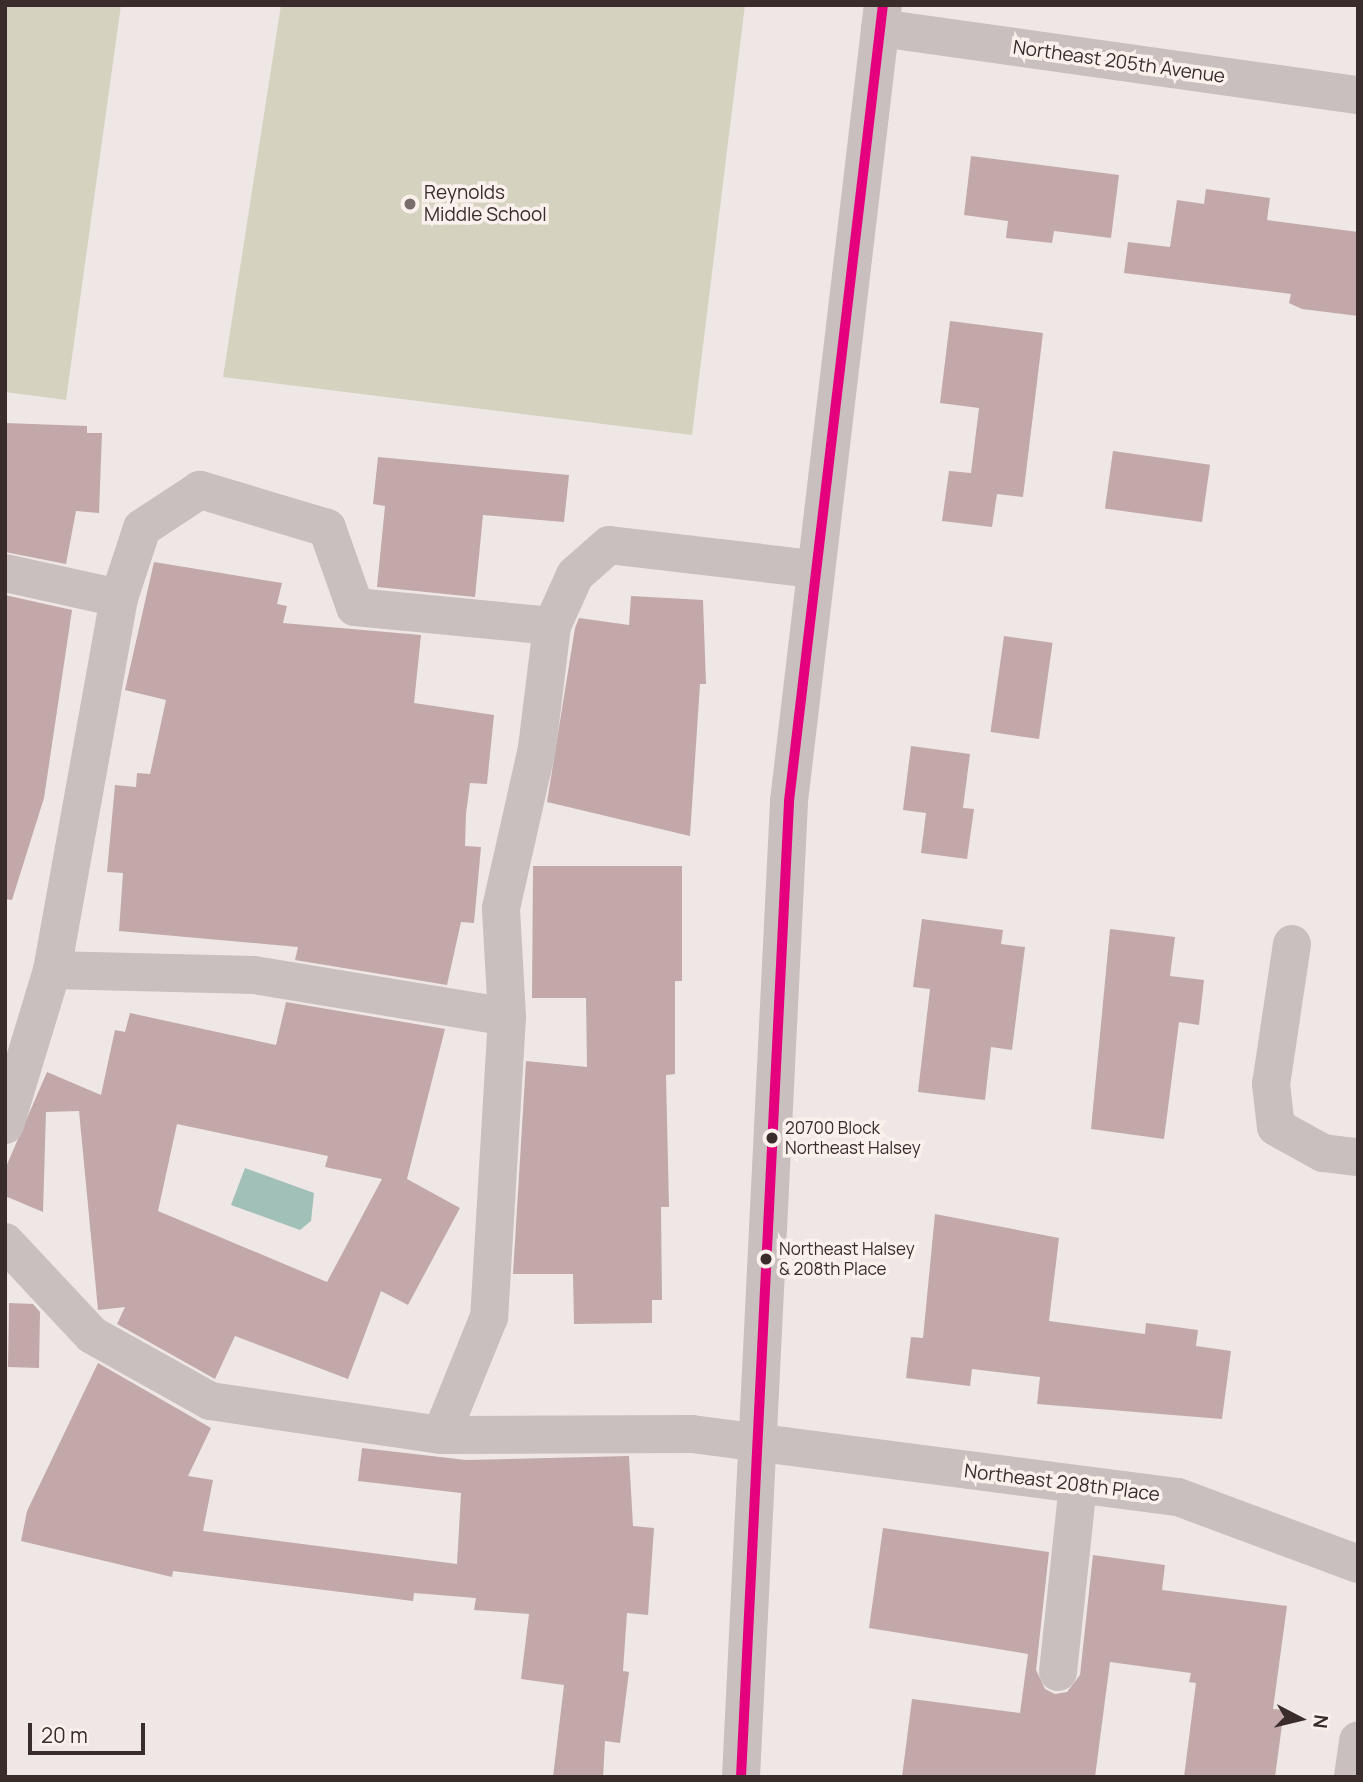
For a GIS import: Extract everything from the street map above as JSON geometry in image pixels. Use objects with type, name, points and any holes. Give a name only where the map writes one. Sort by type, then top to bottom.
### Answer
[{"type":"street","name":"Northeast 205th Avenue","points":[[882,17],[1358,95]]},
{"type":"street","points":[[741,1777],[789,801],[813,569],[882,17]]},
{"type":"street","points":[[5,1125],[52,970],[119,598],[142,528],[200,490],[327,527],[355,607],[552,626]]},
{"type":"street","points":[[441,1435],[489,1317],[507,1017],[501,908],[537,748],[552,626],[575,575],[609,545],[813,569]]},
{"type":"street","points":[[5,573],[119,598]]},
{"type":"street","points":[[1292,944],[1271,1084],[1276,1127],[1323,1153],[1358,1157]]},
{"type":"street","points":[[52,970],[254,975],[507,1017]]},
{"type":"street","name":"Northeast 208th Place","points":[[5,1242],[92,1335],[210,1401],[441,1435],[692,1434],[756,1446],[1178,1497],[1358,1564]]},
{"type":"street","points":[[1058,1672],[1078,1485]]},
{"type":"street","points":[[1353,1777],[1358,1740]]},
{"type":"shaded area","points":[[5,5],[121,5],[66,400],[5,392]]},
{"type":"shaded area","points":[[281,5],[745,5],[692,435],[223,377]]},
{"type":"water","points":[[245,1168],[314,1193],[311,1221],[300,1230],[231,1205]]},
{"type":"building","points":[[971,156],[1119,175],[1111,238],[1054,231],[1052,243],[1006,238],[1008,221],[964,215]]},
{"type":"building","points":[[1206,189],[1270,198],[1267,220],[1358,232],[1358,316],[1302,309],[1289,303],[1291,294],[1124,273],[1128,242],[1170,247],[1177,200],[1204,204]]},
{"type":"building","points":[[950,321],[1043,333],[1023,497],[997,494],[992,527],[942,521],[949,471],[971,473],[979,408],[940,403]]},
{"type":"building","points":[[5,423],[87,426],[87,433],[102,433],[99,513],[76,511],[66,564],[5,552]]},
{"type":"building","points":[[1113,451],[1210,465],[1202,522],[1105,508]]},
{"type":"building","points":[[378,457],[569,475],[564,522],[483,515],[475,597],[377,587],[385,506],[373,504]]},
{"type":"building","points":[[154,562],[282,583],[277,604],[287,606],[283,623],[421,635],[414,703],[494,715],[487,784],[470,783],[466,814],[465,846],[481,847],[474,923],[461,922],[447,985],[295,960],[298,947],[119,931],[123,873],[107,872],[115,785],[136,787],[137,773],[150,774],[166,700],[125,690]]},
{"type":"building","points":[[5,595],[72,610],[44,798],[12,900],[5,899]]},
{"type":"building","points":[[631,596],[703,600],[706,684],[700,684],[690,836],[547,802],[575,628],[579,618],[629,625]]},
{"type":"building","points":[[1004,636],[1053,643],[1039,739],[991,732]]},
{"type":"building","points":[[911,746],[970,754],[963,808],[974,809],[967,859],[921,853],[926,813],[903,810]]},
{"type":"building","points":[[533,866],[682,866],[682,981],[675,981],[675,1074],[666,1075],[669,1207],[661,1207],[662,1300],[652,1300],[652,1323],[574,1324],[573,1274],[513,1274],[526,1061],[587,1067],[586,998],[532,998]]},
{"type":"building","points":[[922,919],[1003,930],[1001,944],[1025,947],[1012,1050],[991,1047],[985,1100],[918,1092],[930,989],[913,987]]},
{"type":"building","points":[[1110,929],[1175,937],[1170,976],[1204,980],[1199,1025],[1179,1022],[1164,1139],[1091,1129]]},
{"type":"building","points":[[286,1002],[445,1029],[407,1179],[460,1208],[408,1305],[381,1291],[348,1379],[235,1336],[215,1379],[117,1324],[125,1307],[98,1310],[79,1111],[46,1112],[43,1212],[5,1196],[5,1169],[47,1072],[101,1095],[115,1030],[125,1032],[130,1013],[276,1045]],"holes":[[[177,1124],[328,1156],[325,1167],[382,1179],[327,1282],[158,1211]]]},
{"type":"building","points":[[935,1214],[1059,1238],[1049,1321],[1145,1334],[1146,1323],[1198,1330],[1196,1346],[1231,1351],[1222,1419],[1037,1404],[1040,1377],[972,1369],[970,1386],[906,1378],[911,1337],[923,1338]]},
{"type":"building","points":[[9,1303],[33,1304],[40,1312],[39,1368],[8,1367]]},
{"type":"building","points":[[98,1363],[211,1428],[188,1476],[213,1480],[203,1531],[457,1564],[461,1493],[358,1481],[362,1448],[466,1460],[629,1456],[633,1526],[654,1528],[648,1615],[627,1613],[623,1671],[629,1672],[620,1743],[605,1741],[603,1777],[553,1777],[564,1685],[521,1679],[529,1614],[474,1610],[476,1598],[414,1593],[413,1601],[173,1571],[172,1577],[21,1541],[27,1511]]},
{"type":"building","points":[[883,1528],[1049,1552],[1036,1670],[1045,1689],[1055,1694],[1067,1692],[1080,1675],[1093,1555],[1165,1565],[1162,1590],[1287,1606],[1273,1709],[1284,1710],[1275,1777],[1184,1777],[1196,1683],[1189,1682],[1191,1673],[1110,1662],[1095,1777],[902,1777],[912,1699],[1020,1713],[1028,1654],[869,1628]]},
{"type":"transit line","points":[[741,1777],[789,801],[883,5]]},
{"type":"place","name":"Reynolds Middle School","points":[[410,204]]},
{"type":"place","name":"20700 Block Northeast Halsey","points":[[772,1138]]},
{"type":"place","name":"Northeast Halsey & 208th Place","points":[[766,1259]]}]
